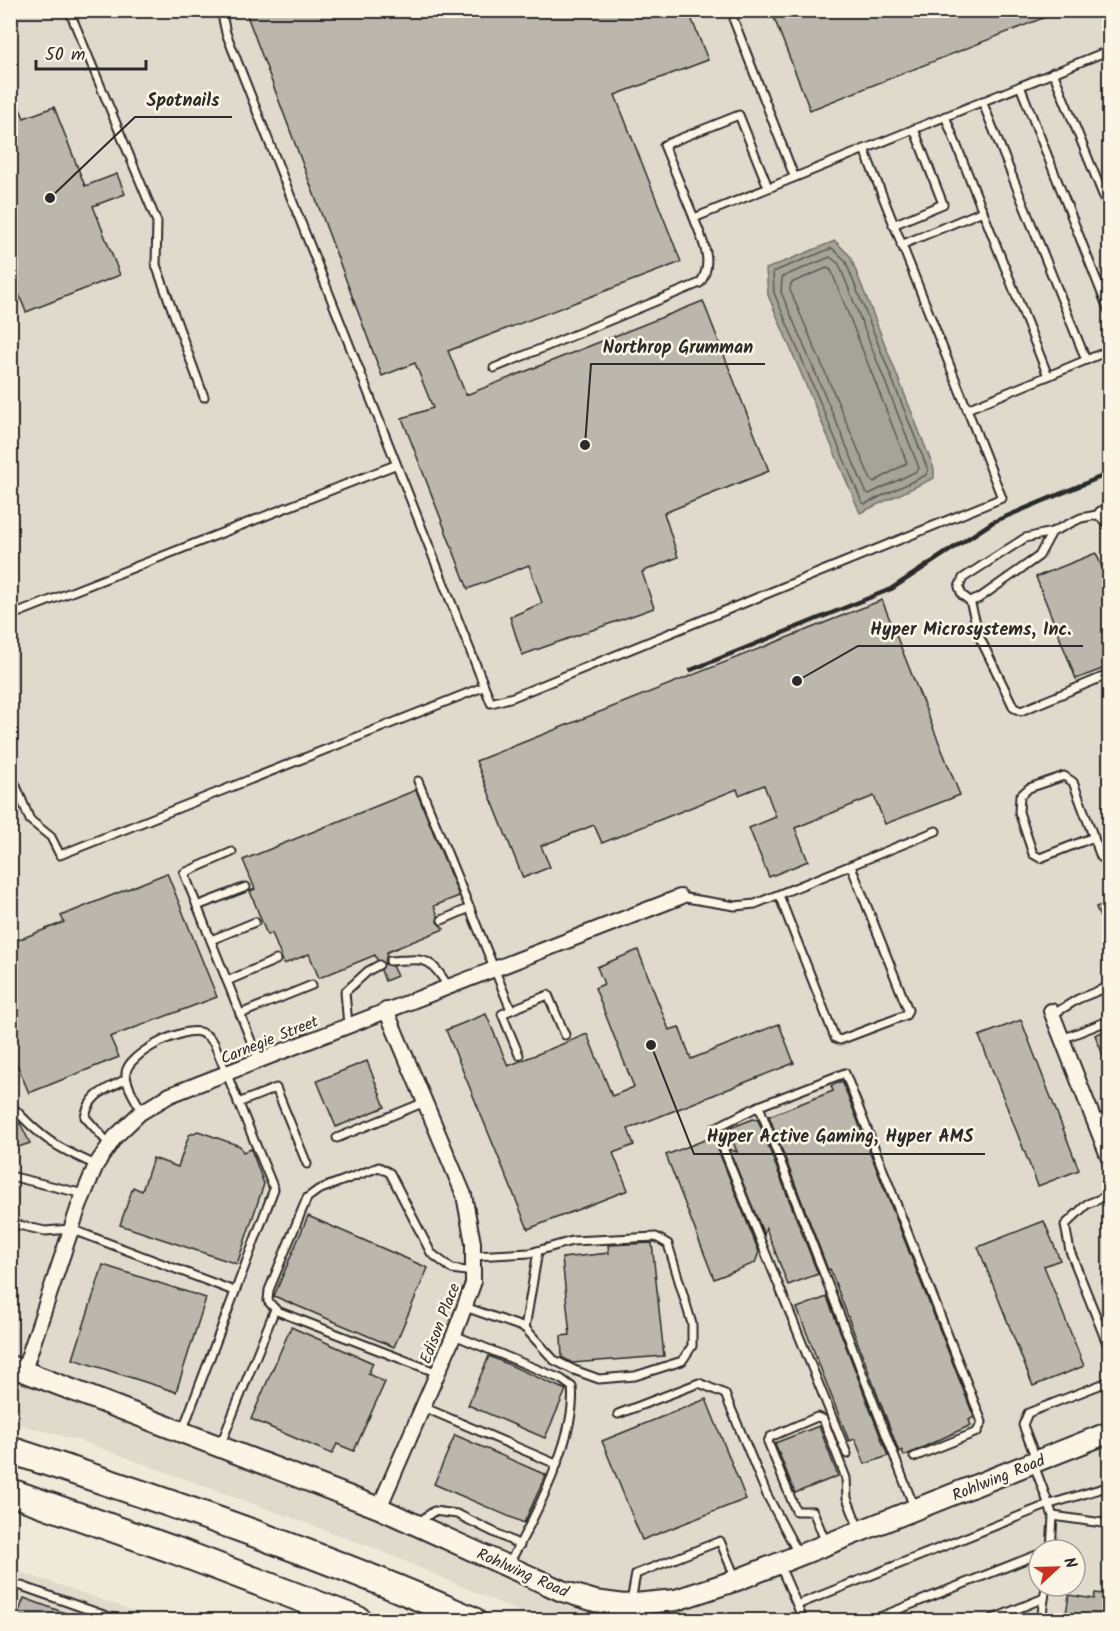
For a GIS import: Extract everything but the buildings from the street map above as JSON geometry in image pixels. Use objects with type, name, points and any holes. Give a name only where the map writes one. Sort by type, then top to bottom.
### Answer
[{"type":"highway","points":[[10,1450],[114,1484],[352,1570],[472,1620]]},
{"type":"highway","points":[[10,1492],[174,1550],[358,1620]]},
{"type":"main road","name":"Rohlwing Road","points":[[17,1368],[379,1508],[562,1592],[584,1598],[631,1604],[676,1600],[736,1581],[1110,1432]]},
{"type":"street","name":"Carnegie Street","points":[[17,1368],[96,1165],[110,1145],[142,1112],[170,1095],[680,897]]},
{"type":"street","name":"Edison Place","points":[[379,1508],[454,1335],[473,1284],[473,1256],[464,1195],[386,1010]]},
{"type":"street","points":[[1051,1013],[1110,1161]]},
{"type":"lane","points":[[69,10],[157,222],[156,265],[204,397]]},
{"type":"lane","points":[[221,10],[226,33],[491,703],[513,697],[1002,498],[864,149]]},
{"type":"lane","points":[[734,21],[794,176]]},
{"type":"lane","points":[[694,218],[1110,50]]},
{"type":"lane","points":[[1053,72],[1110,212]]},
{"type":"lane","points":[[1020,86],[1110,314]]},
{"type":"lane","points":[[982,101],[1086,360]]},
{"type":"lane","points":[[494,368],[700,283],[706,274],[708,258],[664,145],[739,114],[768,187]]},
{"type":"lane","points":[[945,116],[1048,376]]},
{"type":"lane","points":[[893,225],[943,204],[914,129]]},
{"type":"lane","points":[[901,245],[983,211]]},
{"type":"lane","points":[[967,409],[1110,350]]},
{"type":"lane","points":[[10,616],[395,465]]},
{"type":"lane","points":[[1106,518],[1081,518],[1052,532],[1025,538],[963,578],[959,587],[962,595],[970,601],[980,638],[1014,708],[1022,711],[1110,674]]},
{"type":"lane","points":[[970,601],[978,599],[1039,556],[1052,532]]},
{"type":"lane","points":[[10,771],[30,820],[51,837],[60,855],[483,687]]},
{"type":"lane","points":[[1094,837],[1040,858],[1033,854],[1019,812],[1020,796],[1029,788],[1064,776],[1073,782],[1094,837],[1101,857],[1110,864]]},
{"type":"lane","points":[[418,781],[511,1010]]},
{"type":"lane","points":[[680,897],[745,906],[779,895],[936,831]]},
{"type":"lane","points":[[232,852],[184,873],[260,1061]]},
{"type":"lane","points":[[779,895],[835,1038],[840,1040],[906,1015],[908,1010],[851,866]]},
{"type":"lane","points":[[197,906],[246,886]]},
{"type":"lane","points":[[442,920],[470,908]]},
{"type":"lane","points":[[211,940],[255,921]]},
{"type":"lane","points":[[227,981],[276,960]]},
{"type":"lane","points":[[390,961],[428,962],[434,965],[448,986]]},
{"type":"lane","points":[[348,1025],[345,992],[368,971],[379,965]]},
{"type":"lane","points":[[240,1014],[312,986]]},
{"type":"lane","points":[[1051,1013],[1110,986]]},
{"type":"lane","points":[[519,1055],[502,1014],[511,1010],[548,995],[565,1035]]},
{"type":"lane","points":[[1062,1039],[1110,1020]]},
{"type":"lane","points":[[142,1112],[126,1079],[126,1070],[137,1055],[190,1031],[201,1032],[209,1037],[227,1074],[274,1189],[182,1431]]},
{"type":"lane","points":[[848,1454],[715,1128],[718,1124],[759,1106],[845,1073],[982,1422],[977,1432],[915,1457]]},
{"type":"lane","points":[[110,1145],[85,1117],[88,1103],[96,1095],[126,1079]]},
{"type":"lane","points":[[238,1103],[276,1088],[307,1164]]},
{"type":"lane","points":[[337,1138],[425,1102]]},
{"type":"lane","points":[[10,1104],[31,1127],[55,1147],[96,1165]]},
{"type":"lane","points":[[759,1106],[915,1510]]},
{"type":"lane","points":[[1094,1121],[1110,1115]]},
{"type":"lane","points":[[438,1373],[275,1309],[267,1297],[307,1198],[318,1190],[371,1168],[379,1167],[390,1173],[430,1253],[452,1269],[473,1272]]},
{"type":"lane","points":[[10,1176],[84,1194]]},
{"type":"lane","points":[[1110,1195],[1087,1204],[1065,1225],[1070,1251],[1110,1351]]},
{"type":"lane","points":[[10,1223],[45,1231],[71,1229],[234,1291]]},
{"type":"lane","points":[[465,1307],[525,1328],[554,1359],[599,1379],[635,1376],[682,1360],[692,1346],[692,1324],[668,1244],[656,1237],[572,1240],[538,1251],[473,1256]]},
{"type":"lane","points":[[525,1328],[538,1251]]},
{"type":"lane","points":[[220,1446],[275,1309]]},
{"type":"lane","points":[[454,1335],[561,1378],[573,1387],[574,1403],[556,1464],[536,1518],[507,1566]]},
{"type":"lane","points":[[1052,1538],[1053,1516],[1047,1505],[1023,1425],[1028,1413],[1110,1381]]},
{"type":"lane","points":[[618,1414],[699,1383],[725,1394],[767,1495],[800,1556]]},
{"type":"lane","points":[[423,1407],[556,1464]]},
{"type":"lane","points":[[827,1545],[813,1511],[796,1511],[768,1442],[770,1437],[817,1418],[823,1419],[843,1468],[847,1498],[860,1532]]},
{"type":"lane","points":[[796,1605],[1047,1505],[1110,1486]]},
{"type":"lane","points":[[416,1525],[434,1511],[457,1514],[520,1545]]},
{"type":"lane","points":[[1053,1516],[1110,1524]]},
{"type":"lane","points":[[631,1604],[636,1574],[720,1541],[736,1581]]},
{"type":"lane","points":[[872,1620],[1027,1559]]},
{"type":"lane","points":[[780,1563],[803,1620]]},
{"type":"lane","points":[[10,1582],[118,1620]]},
{"type":"lane","points":[[990,1620],[1044,1598],[1041,1620]]},
{"type":"shaded area","points":[[10,11],[1109,11],[1109,1620],[538,1620],[377,1549],[81,1441],[11,1422]]},
{"type":"shaded area","points":[[11,1569],[68,1588],[160,1620],[11,1620]]},
{"type":"water","points":[[835,241],[850,256],[934,469],[934,478],[860,513],[768,295],[766,269]]},
{"type":"railway","points":[[691,670],[891,589],[993,522],[1110,473]]},
{"type":"place","name":"Spotnails","points":[[50,198]]},
{"type":"place","name":"Northrop Grumman","points":[[585,445]]},
{"type":"place","name":"Hyper Microsystems, Inc.","points":[[797,681]]},
{"type":"place","name":"Hyper Active Gaming, Hyper AMS","points":[[651,1045]]}]
